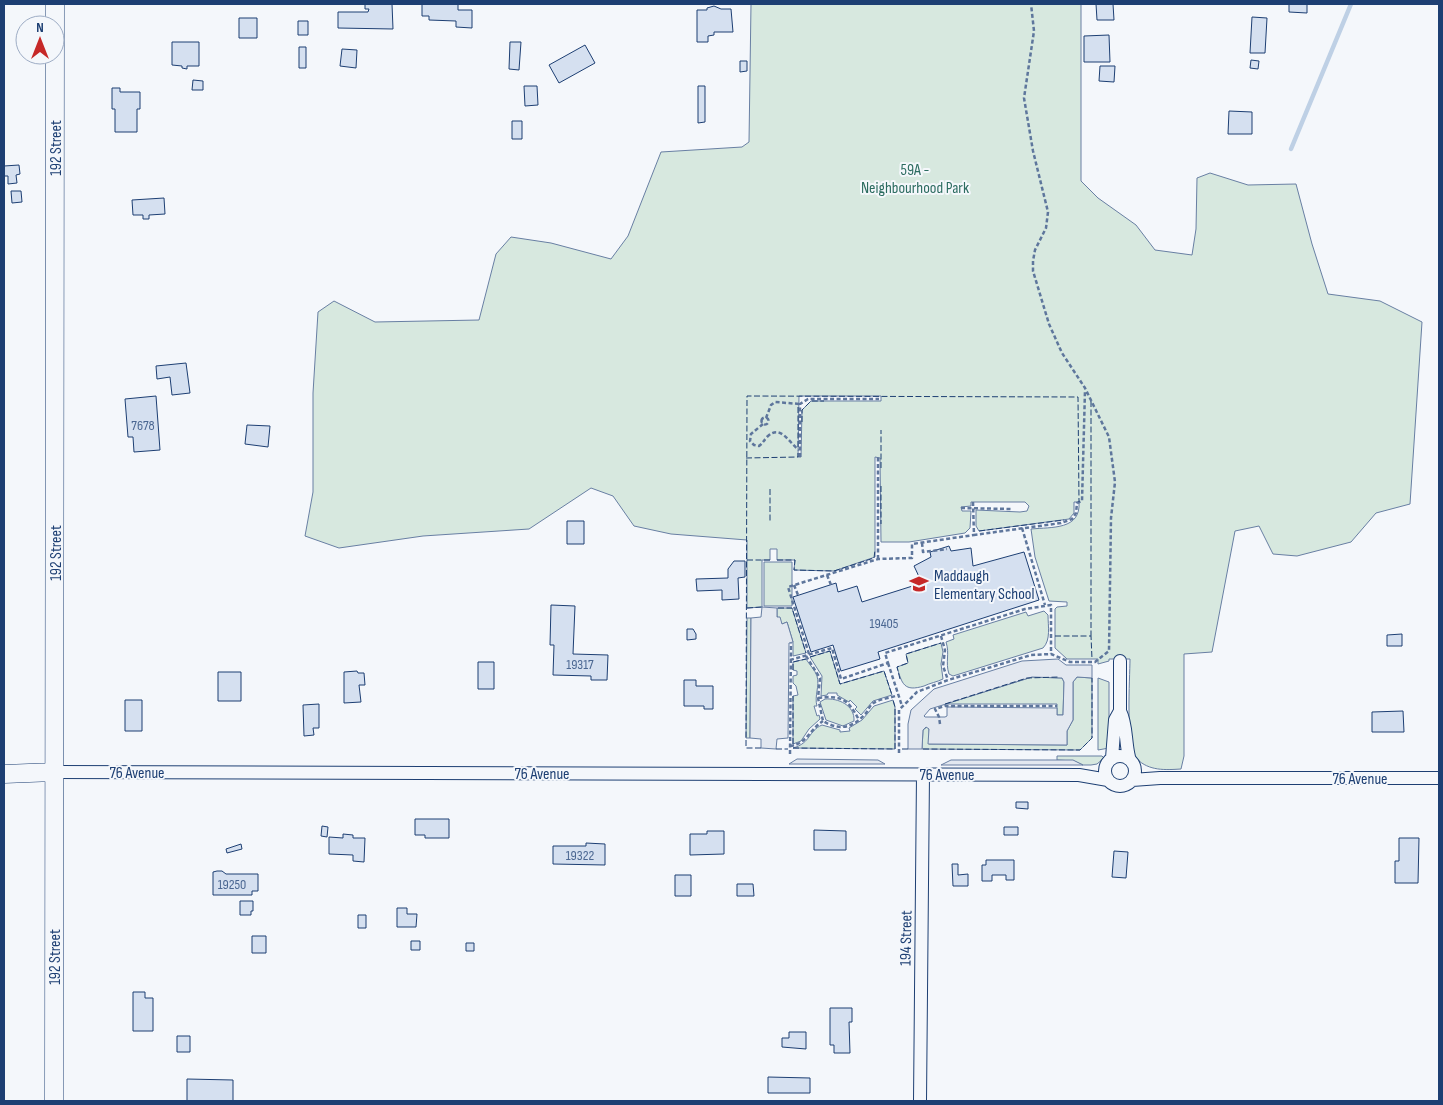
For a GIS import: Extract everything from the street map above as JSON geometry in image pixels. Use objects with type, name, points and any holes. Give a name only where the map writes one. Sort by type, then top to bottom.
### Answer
[{"type":"main road","name":"192 Street","points":[[54,1101],[55,4]]},
{"type":"main road","name":"76 Avenue","points":[[4,774],[54,772]]},
{"type":"street","points":[[1120,660],[1120,711],[1125,721],[1126,747],[1129,758]]},
{"type":"street","points":[[1108,769],[1120,755],[1129,758],[1135,764],[1134,775],[1126,785],[1118,786],[1108,769],[1115,720],[1120,711]]},
{"type":"street","name":"76 Avenue","points":[[54,772],[1079,775],[1108,769]]},
{"type":"street","name":"194 Street","points":[[920,1101],[923,774]]},
{"type":"street","name":"76 Avenue","points":[[1134,775],[1160,778],[1439,778]]},
{"type":"path","points":[[899,753],[899,710],[917,692],[948,680],[1031,655],[1051,654],[1070,662],[1095,662],[1109,651],[1111,518],[1115,482],[1109,437],[1085,388],[1062,353],[1050,324],[1033,271],[1034,255],[1046,228],[1048,212],[1033,151],[1024,98],[1034,31],[1031,4]]},
{"type":"path","points":[[898,695],[875,702],[853,725],[843,728],[832,726],[823,721],[818,698],[820,678],[808,655],[788,587],[878,559],[912,558],[912,544],[1068,522],[1074,517],[1077,503],[1082,501],[1085,388]]},
{"type":"path","points":[[799,450],[779,433],[770,435],[759,446],[754,445],[750,441],[751,434],[768,422],[766,418],[771,405],[775,402],[800,404],[808,399],[879,399]]},
{"type":"path","points":[[800,404],[800,457]]},
{"type":"path","points":[[878,457],[878,559]]},
{"type":"path","points":[[973,502],[974,535]]},
{"type":"path","points":[[961,508],[1012,509]]},
{"type":"path","points":[[1022,528],[1046,605]]},
{"type":"path","points":[[922,542],[923,552],[946,549]]},
{"type":"path","points":[[827,575],[831,585]]},
{"type":"path","points":[[794,585],[798,596]]},
{"type":"path","points":[[902,706],[885,651],[941,636],[1025,609],[1051,605],[1051,654]]},
{"type":"path","points":[[941,636],[945,650],[943,666],[948,680]]},
{"type":"path","points":[[790,754],[791,643]]},
{"type":"path","points":[[790,660],[832,648],[841,679],[888,663]]},
{"type":"path","points":[[818,698],[832,697],[843,700],[855,711],[859,720]]},
{"type":"path","points":[[940,724],[940,718],[935,709],[945,706],[1057,706]]},
{"type":"path","points":[[790,746],[803,742],[813,728],[823,721]]},
{"type":"green space","name":"59A - Neighbourhood Park","points":[[751,4],[1081,4],[1081,181],[1098,198],[1136,225],[1155,250],[1192,255],[1196,229],[1197,178],[1210,173],[1248,185],[1296,184],[1328,294],[1380,301],[1422,322],[1410,504],[1376,513],[1351,542],[1297,556],[1273,554],[1259,526],[1235,531],[1212,652],[1184,654],[1184,756],[1181,769],[1152,768],[1137,759],[1133,752],[1130,728],[1130,659],[1109,659],[1109,661],[1098,664],[1098,659],[1067,659],[1055,648],[1055,609],[1067,606],[1067,602],[1049,601],[1035,557],[1031,529],[1056,527],[1070,522],[1075,518],[1079,502],[1074,502],[1074,513],[1069,519],[979,531],[976,526],[976,510],[1020,512],[1027,511],[1029,506],[1025,502],[971,502],[971,506],[961,507],[962,511],[971,511],[970,528],[965,533],[909,542],[881,542],[880,458],[875,457],[875,557],[834,571],[794,570],[795,560],[777,560],[777,549],[770,549],[770,560],[762,560],[762,607],[747,608],[747,540],[671,534],[634,526],[613,496],[591,488],[529,529],[423,536],[339,548],[305,536],[313,492],[313,393],[318,312],[334,301],[375,322],[479,320],[496,254],[511,237],[551,243],[611,259],[628,236],[661,152],[742,147],[749,142]],"holes":[[[799,396],[881,396],[881,401],[811,401],[802,410],[801,457],[798,457]]]},
{"type":"green space","points":[[764,562],[792,562],[792,606],[764,606]]},
{"type":"green space","points":[[777,608],[792,608],[806,653],[793,656],[793,642],[787,622],[782,624],[777,616]]},
{"type":"green space","points":[[1044,611],[1048,615],[1048,633],[1046,645],[1043,648],[953,676],[949,674],[946,642],[954,639],[953,635],[1026,612],[1028,616]]},
{"type":"green space","points":[[747,618],[751,618],[750,738],[746,738]]},
{"type":"green space","points":[[941,643],[943,679],[917,688],[905,685],[902,682],[897,667],[908,663],[906,654]]},
{"type":"green space","points":[[830,651],[840,684],[884,671],[892,695],[873,701],[861,715],[855,709],[857,707],[850,700],[849,702],[837,695],[837,693],[828,693],[821,696],[822,676],[810,657]]},
{"type":"green space","points":[[806,659],[817,676],[817,706],[814,706],[820,719],[809,729],[801,741],[793,744],[793,696],[798,695],[796,686],[793,683],[793,676],[797,675],[797,671],[793,670],[793,662]]},
{"type":"green space","points":[[1032,677],[1062,678],[1064,682],[1063,715],[1057,715],[1057,704],[945,704]]},
{"type":"green space","points":[[1077,677],[1092,678],[1092,738],[1080,750],[922,749],[923,730],[927,727],[929,729],[929,744],[1067,745],[1067,731],[1073,720],[1073,682]]},
{"type":"green space","points":[[1098,678],[1109,682],[1109,748],[1098,750]]},
{"type":"green space","points":[[825,699],[840,701],[849,707],[854,715],[854,721],[843,726],[826,720],[820,702]]},
{"type":"green space","points":[[893,700],[895,707],[895,749],[793,748],[803,743],[814,730],[822,725],[840,730],[840,732],[850,731],[849,728],[862,720],[874,706]]},
{"type":"green space","points":[[1057,756],[1102,756],[1104,758],[1097,764],[1083,765],[1074,761],[1057,760]]},
{"type":"shaded area","points":[[762,607],[777,608],[777,617],[780,617],[782,624],[787,622],[793,642],[789,643],[788,738],[777,739],[776,749],[761,748],[761,739],[750,738],[751,618],[761,617]]},
{"type":"shaded area","points":[[1058,659],[1066,665],[1092,665],[1092,678],[1077,677],[1073,682],[1073,720],[1067,731],[1067,745],[928,744],[929,729],[926,727],[923,730],[922,749],[908,749],[908,724],[911,710],[934,689],[1022,661]],"holes":[[[1032,677],[1062,678],[1064,682],[1063,715],[1057,715],[1057,708],[947,707],[947,716],[945,717],[924,716],[930,709]]]},
{"type":"shaded area","points":[[797,759],[878,760],[885,764],[789,764]]},
{"type":"shaded area","points":[[951,760],[1073,760],[1083,765],[941,765]]},
{"type":"building","points":[[365,4],[392,4],[393,29],[338,28],[338,12],[368,12],[369,9],[365,9]]},
{"type":"building","points":[[422,4],[458,4],[458,10],[472,10],[472,28],[456,27],[456,21],[429,20],[429,16],[422,16]]},
{"type":"building","points":[[1096,4],[1113,4],[1114,20],[1097,20]]},
{"type":"building","points":[[1289,4],[1307,4],[1307,13],[1289,12]]},
{"type":"building","points":[[714,6],[721,9],[731,9],[733,32],[714,32],[714,35],[708,36],[708,42],[697,42],[697,10],[707,10],[707,8]]},
{"type":"building","points":[[1252,17],[1267,18],[1265,53],[1250,53]]},
{"type":"building","points":[[239,18],[257,18],[257,38],[239,38]]},
{"type":"building","points":[[298,21],[308,21],[308,35],[298,35]]},
{"type":"building","points":[[1109,35],[1110,62],[1084,62],[1084,36]]},
{"type":"building","points":[[172,42],[199,42],[199,66],[187,66],[187,69],[182,68],[182,66],[172,65]]},
{"type":"building","points":[[510,42],[521,42],[519,70],[509,69]]},
{"type":"building","points":[[585,45],[595,63],[559,83],[549,65]]},
{"type":"building","points":[[299,47],[306,47],[306,68],[299,68]]},
{"type":"building","points":[[342,49],[357,50],[356,68],[340,66]]},
{"type":"building","points":[[1251,60],[1259,61],[1258,69],[1250,68]]},
{"type":"building","points":[[740,61],[747,61],[747,71],[740,72]]},
{"type":"building","points":[[1100,66],[1115,66],[1114,82],[1099,81]]},
{"type":"building","points":[[193,80],[203,81],[203,90],[192,90]]},
{"type":"building","points":[[524,86],[537,86],[538,105],[525,106]]},
{"type":"building","points":[[698,86],[705,86],[705,122],[698,123]]},
{"type":"building","points":[[112,88],[120,88],[120,92],[140,92],[140,109],[137,109],[137,132],[115,132],[115,109],[112,109]]},
{"type":"building","points":[[1229,111],[1252,112],[1252,134],[1228,134]]},
{"type":"building","points":[[512,121],[522,121],[522,139],[512,139]]},
{"type":"building","points":[[19,165],[20,174],[16,175],[17,183],[8,184],[8,176],[4,176],[4,166]]},
{"type":"building","points":[[11,191],[21,191],[22,202],[12,203]]},
{"type":"building","points":[[164,198],[165,214],[149,215],[149,219],[143,219],[143,215],[133,215],[132,200]]},
{"type":"building","points":[[186,363],[190,393],[172,395],[170,377],[157,379],[156,366]]},
{"type":"building","points":[[156,396],[160,450],[134,452],[133,437],[128,437],[125,399]]},
{"type":"building","points":[[247,425],[270,426],[268,447],[245,444]]},
{"type":"building","points":[[567,521],[584,521],[584,544],[567,544]]},
{"type":"building","points":[[949,546],[951,551],[971,548],[973,566],[1024,552],[1039,600],[878,652],[880,659],[841,671],[833,645],[811,652],[793,597],[836,583],[838,592],[857,586],[862,602],[922,583],[914,566],[931,557],[930,552]]},
{"type":"building","points":[[734,561],[745,561],[745,577],[738,578],[739,599],[722,600],[722,590],[697,591],[696,579],[728,578],[728,569]]},
{"type":"building","points":[[551,605],[575,606],[573,654],[608,655],[607,680],[591,680],[591,676],[553,675],[554,645],[550,645]]},
{"type":"building","points":[[687,629],[693,629],[696,639],[687,640]]},
{"type":"building","points":[[1402,634],[1402,646],[1387,646],[1387,635]]},
{"type":"building","points":[[478,662],[494,662],[494,689],[478,689]]},
{"type":"building","points":[[357,671],[358,673],[364,673],[365,685],[359,685],[361,702],[344,703],[344,672]]},
{"type":"building","points":[[218,672],[241,672],[241,701],[218,701]]},
{"type":"building","points":[[684,680],[696,680],[696,686],[713,686],[713,709],[704,709],[704,706],[684,706]]},
{"type":"building","points":[[125,700],[142,700],[142,731],[125,731]]},
{"type":"building","points":[[319,704],[319,728],[313,728],[314,735],[304,736],[303,705]]},
{"type":"building","points":[[1403,711],[1404,732],[1372,732],[1372,712]]},
{"type":"building","points":[[1016,802],[1028,802],[1028,809],[1016,808]]},
{"type":"building","points":[[415,819],[449,819],[449,838],[425,838],[425,835],[415,835]]},
{"type":"building","points":[[322,826],[328,827],[327,837],[321,836]]},
{"type":"building","points":[[1004,827],[1018,827],[1018,835],[1004,835]]},
{"type":"building","points":[[814,830],[846,831],[846,850],[814,850]]},
{"type":"building","points":[[707,831],[724,831],[724,854],[690,855],[690,834],[707,834]]},
{"type":"building","points":[[343,834],[353,835],[353,838],[365,838],[364,862],[353,861],[353,855],[329,854],[329,837],[343,838]]},
{"type":"building","points":[[1399,838],[1419,838],[1418,883],[1395,883],[1395,861],[1399,861]]},
{"type":"building","points":[[586,843],[605,844],[605,865],[553,864],[553,846],[586,846]]},
{"type":"building","points":[[241,844],[242,849],[227,853],[226,849]]},
{"type":"building","points":[[1114,851],[1128,852],[1126,878],[1112,877]]},
{"type":"building","points":[[986,860],[1014,860],[1014,880],[1006,880],[1006,875],[992,875],[992,881],[982,881],[982,865],[986,865]]},
{"type":"building","points":[[952,864],[958,864],[958,875],[968,874],[968,886],[953,886]]},
{"type":"building","points":[[222,871],[226,874],[258,874],[258,891],[252,891],[252,895],[213,895],[213,872]]},
{"type":"building","points":[[675,875],[691,875],[691,896],[675,896]]},
{"type":"building","points":[[737,884],[753,884],[754,896],[737,896]]},
{"type":"building","points":[[240,901],[253,901],[251,915],[240,915]]},
{"type":"building","points":[[397,908],[407,908],[407,914],[417,914],[416,927],[397,927]]},
{"type":"building","points":[[358,915],[366,915],[366,928],[358,928]]},
{"type":"building","points":[[252,936],[266,936],[266,953],[252,953]]},
{"type":"building","points":[[411,941],[420,941],[420,950],[411,950]]},
{"type":"building","points":[[466,943],[474,943],[474,951],[466,951]]},
{"type":"building","points":[[133,992],[145,992],[145,998],[153,998],[153,1031],[133,1031]]},
{"type":"building","points":[[830,1008],[852,1008],[852,1022],[849,1022],[850,1053],[834,1053],[834,1045],[830,1045]]},
{"type":"building","points":[[789,1032],[806,1032],[806,1049],[782,1047],[782,1038],[789,1038]]},
{"type":"building","points":[[177,1036],[190,1036],[190,1052],[177,1052]]},
{"type":"building","points":[[768,1077],[810,1078],[810,1093],[768,1093]]},
{"type":"building","points":[[187,1079],[233,1080],[233,1101],[187,1101]]},
{"type":"waterway","points":[[1291,149],[1351,4]]},
{"type":"fence","points":[[761,748],[746,748],[747,396],[1078,397],[1079,502]]},
{"type":"fence","points":[[802,422],[802,410],[811,401],[824,401]]},
{"type":"fence","points":[[1091,401],[1091,636]]},
{"type":"fence","points":[[798,407],[798,447]]},
{"type":"fence","points":[[881,430],[881,468]]},
{"type":"fence","points":[[746,458],[798,457],[798,453]]},
{"type":"fence","points":[[881,486],[881,524]]},
{"type":"fence","points":[[770,489],[770,523]]},
{"type":"fence","points":[[979,531],[1064,520]]},
{"type":"fence","points":[[777,560],[795,560],[794,570],[834,571],[874,558],[875,550]]},
{"type":"fence","points":[[747,560],[770,560]]},
{"type":"fence","points":[[747,608],[762,607]]},
{"type":"fence","points":[[778,608],[792,608],[806,653]]},
{"type":"fence","points":[[1055,636],[1091,636],[1092,659]]},
{"type":"fence","points":[[900,679],[897,667],[908,663],[906,654],[941,643]]},
{"type":"fence","points":[[810,657],[830,651],[840,684],[884,671],[892,695]]},
{"type":"fence","points":[[793,670],[793,662],[806,659]]},
{"type":"fence","points":[[945,704],[1027,678],[1059,677]]},
{"type":"fence","points":[[923,749],[1080,750],[1092,738],[1092,678]]},
{"type":"fence","points":[[793,696],[793,744]]},
{"type":"fence","points":[[793,748],[895,749],[895,707],[893,700]]},
{"type":"fence","points":[[776,749],[788,749]]},
{"type":"fence","points":[[902,749],[908,749]]},
{"type":"place","name":"Maddaugh Elementary School","points":[[919,584]]}]
